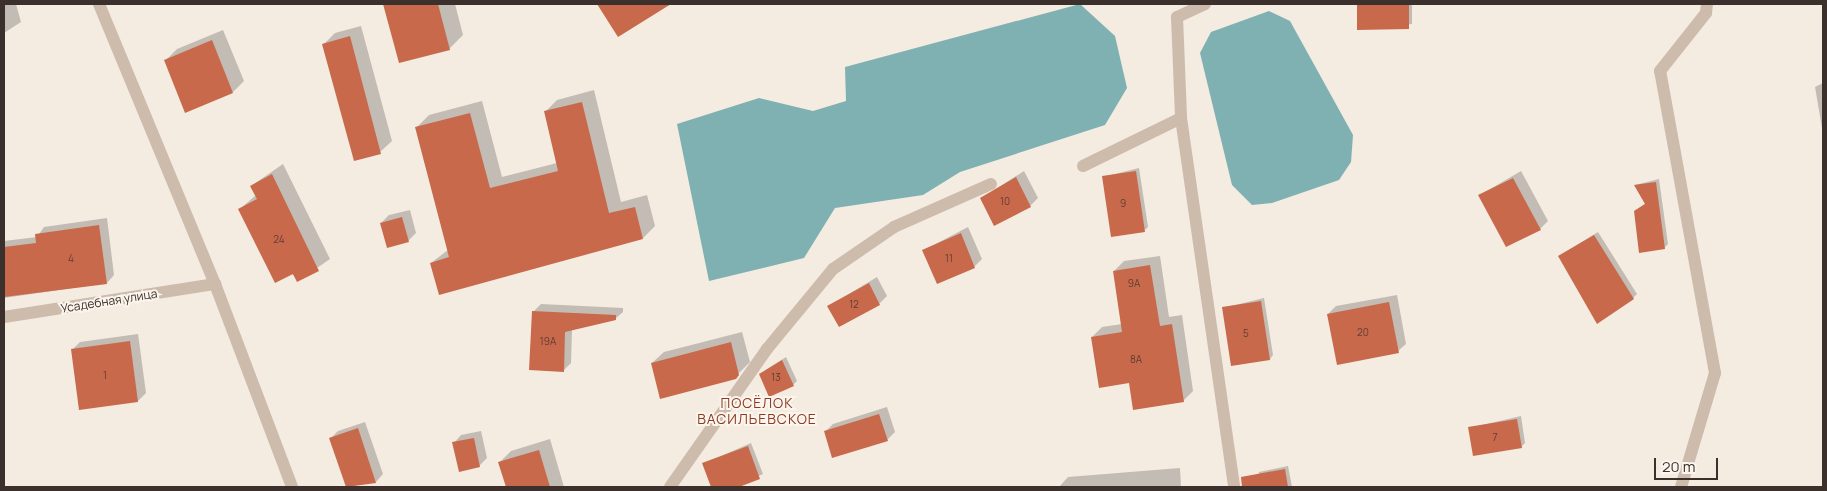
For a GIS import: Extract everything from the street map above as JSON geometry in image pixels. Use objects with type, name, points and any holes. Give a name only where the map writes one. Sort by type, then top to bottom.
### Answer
[{"type":"street","points":[[99,4],[215,284],[292,487]]},
{"type":"street","points":[[1205,4],[1177,17],[1180,118],[1234,487]]},
{"type":"street","points":[[1681,487],[1715,373],[1660,71],[1706,13],[1707,4]]},
{"type":"street","points":[[1083,166],[1180,118]]},
{"type":"street","points":[[670,487],[767,349],[833,269],[894,227],[990,184]]},
{"type":"street","name":"Усадебная улица","points":[[4,317],[215,284]]},
{"type":"water","points":[[1080,4],[1115,36],[1127,88],[1105,125],[960,172],[923,195],[835,208],[804,258],[709,281],[677,124],[759,98],[813,111],[846,101],[845,67]]},
{"type":"water","points":[[1269,11],[1290,21],[1353,135],[1351,162],[1339,180],[1272,203],[1252,205],[1232,185],[1200,53],[1211,32]]},
{"type":"building","points":[[383,4],[438,4],[450,50],[399,63]]},
{"type":"building","points":[[597,4],[671,4],[618,37]]},
{"type":"building","points":[[1357,4],[1409,4],[1409,29],[1357,30]]},
{"type":"building","points":[[350,36],[381,154],[354,161],[322,44]]},
{"type":"building","points":[[212,40],[233,93],[185,113],[164,60]]},
{"type":"building","points":[[582,102],[609,213],[635,207],[643,239],[439,295],[430,263],[449,257],[415,127],[470,113],[490,188],[558,171],[544,111]]},
{"type":"building","points":[[1136,171],[1145,232],[1111,237],[1102,176]]},
{"type":"building","points":[[272,174],[319,271],[297,282],[293,274],[275,283],[238,209],[257,199],[250,186]]},
{"type":"building","points":[[1016,177],[1031,207],[994,226],[980,198]]},
{"type":"building","points":[[1513,178],[1541,230],[1506,247],[1478,195]]},
{"type":"building","points":[[1656,182],[1665,249],[1639,253],[1634,211],[1645,204],[1634,185]]},
{"type":"building","points":[[402,217],[409,242],[387,248],[380,223]]},
{"type":"building","points":[[99,225],[107,284],[4,297],[4,247],[36,243],[35,234]]},
{"type":"building","points":[[961,233],[975,268],[937,284],[922,250]]},
{"type":"building","points":[[1594,235],[1634,299],[1597,324],[1558,256]]},
{"type":"building","points":[[1150,265],[1160,326],[1172,324],[1184,402],[1133,410],[1129,383],[1099,388],[1091,337],[1122,332],[1113,271]]},
{"type":"building","points":[[869,283],[880,305],[839,327],[827,306]]},
{"type":"building","points":[[1261,301],[1270,360],[1231,366],[1222,307]]},
{"type":"building","points":[[1389,302],[1399,353],[1337,365],[1327,314]]},
{"type":"building","points":[[532,311],[616,315],[616,320],[565,332],[564,372],[529,370]]},
{"type":"building","points":[[130,341],[138,402],[79,410],[71,349]]},
{"type":"building","points":[[731,342],[739,375],[736,379],[660,399],[651,363]]},
{"type":"building","points":[[782,360],[794,386],[769,397],[759,374]]},
{"type":"building","points":[[879,414],[888,441],[832,458],[824,431]]},
{"type":"building","points":[[1517,419],[1522,448],[1473,456],[1468,427]]},
{"type":"building","points":[[358,428],[376,483],[346,487],[329,438]]},
{"type":"building","points":[[474,438],[480,467],[459,472],[452,442]]},
{"type":"building","points":[[748,446],[760,479],[739,487],[711,487],[702,463]]},
{"type":"building","points":[[539,450],[550,487],[506,487],[498,462]]},
{"type":"building","points":[[1285,469],[1288,487],[1242,487],[1241,477]]},
{"type":"district","name":"ПОСЁЛОК ВАСИЛЬЕВСКОЕ","points":[[757,412]]}]
